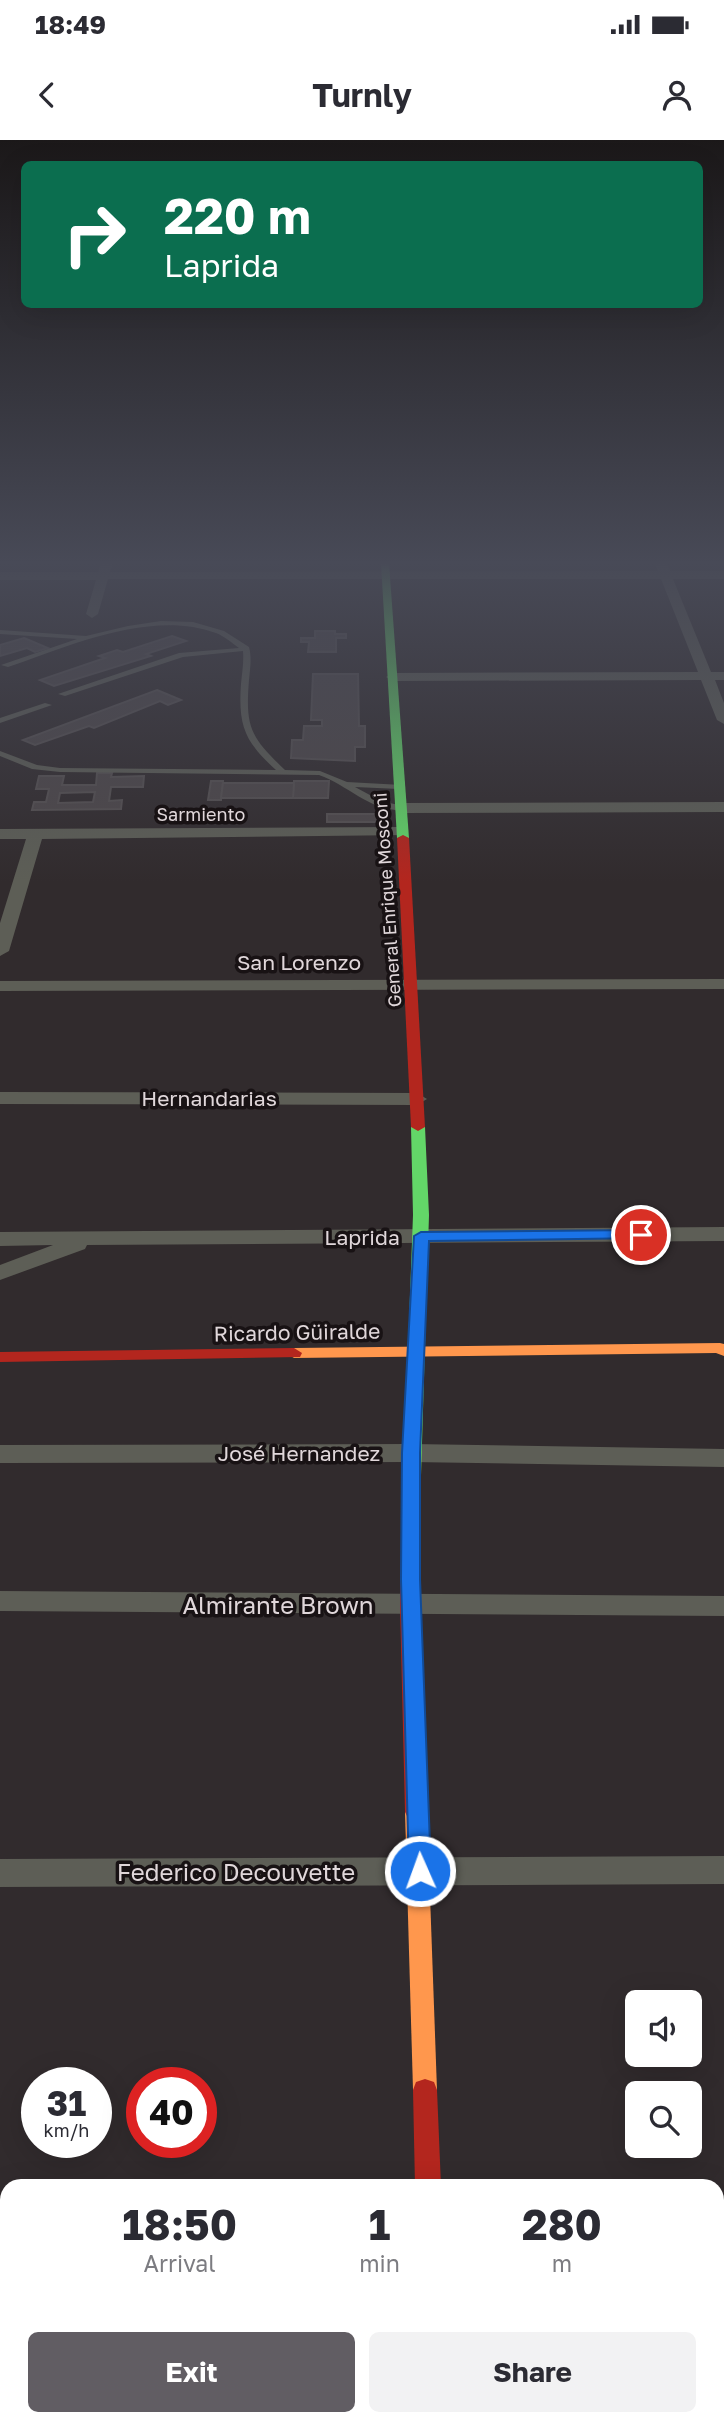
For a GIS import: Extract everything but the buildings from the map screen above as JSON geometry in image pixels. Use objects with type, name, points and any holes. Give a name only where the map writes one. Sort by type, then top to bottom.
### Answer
[{"type":"street","name":"General Enrique Mosconi","points":[[393,670],[412,984],[421,1236],[411,1453],[411,1605],[428,2179]]},
{"type":"street","points":[[703,670],[724,720]]},
{"type":"street","points":[[393,677],[724,676]]},
{"type":"street","points":[[400,808],[724,807]]},
{"type":"street","name":"Sarmiento","points":[[0,834],[402,832]]},
{"type":"street","points":[[0,951],[36,833]]},
{"type":"street","name":"San Lorenzo","points":[[0,986],[724,984]]},
{"type":"street","name":"Hernandarias","points":[[0,1098],[417,1099]]},
{"type":"street","name":"Laprida","points":[[0,1239],[724,1234]]},
{"type":"street","points":[[0,1273],[93,1238]]},
{"type":"street","name":"Ricardo Güiralde","points":[[0,1357],[722,1350]]},
{"type":"street","name":"José Hernandez","points":[[0,1454],[411,1453],[724,1458]]},
{"type":"street","name":"Almirante Brown","points":[[0,1601],[724,1606]]},
{"type":"street","name":"Federico Decouvette","points":[[0,1872],[724,1870]]},
{"type":"lane","points":[[62,694],[137,670]]},
{"type":"lane","points":[[245,670],[242,718],[256,747],[282,771]]},
{"type":"lane","points":[[0,721],[48,705]]},
{"type":"lane","points":[[0,754],[60,770],[320,773],[346,784],[381,806],[400,808]]},
{"type":"lane","points":[[0,762],[15,760]]},
{"type":"lane","points":[[346,784],[399,787]]},
{"type":"traffic: fast","points":[[392,670],[403,838]]},
{"type":"traffic: fast","points":[[411,1508],[421,1215],[418,1127]]},
{"type":"traffic: slow","points":[[294,1353],[720,1348],[724,1351]]},
{"type":"traffic: slow","points":[[416,1812],[425,2090]]},
{"type":"traffic: jam","points":[[403,838],[418,1127]]},
{"type":"traffic: jam","points":[[0,1357],[294,1353]]},
{"type":"traffic: jam","points":[[411,1508],[410,1605],[416,1812]]},
{"type":"traffic: jam","points":[[425,2090],[428,2179]]},
{"type":"route","points":[[420,1871],[411,1605],[411,1453],[421,1236],[641,1235]]}]
